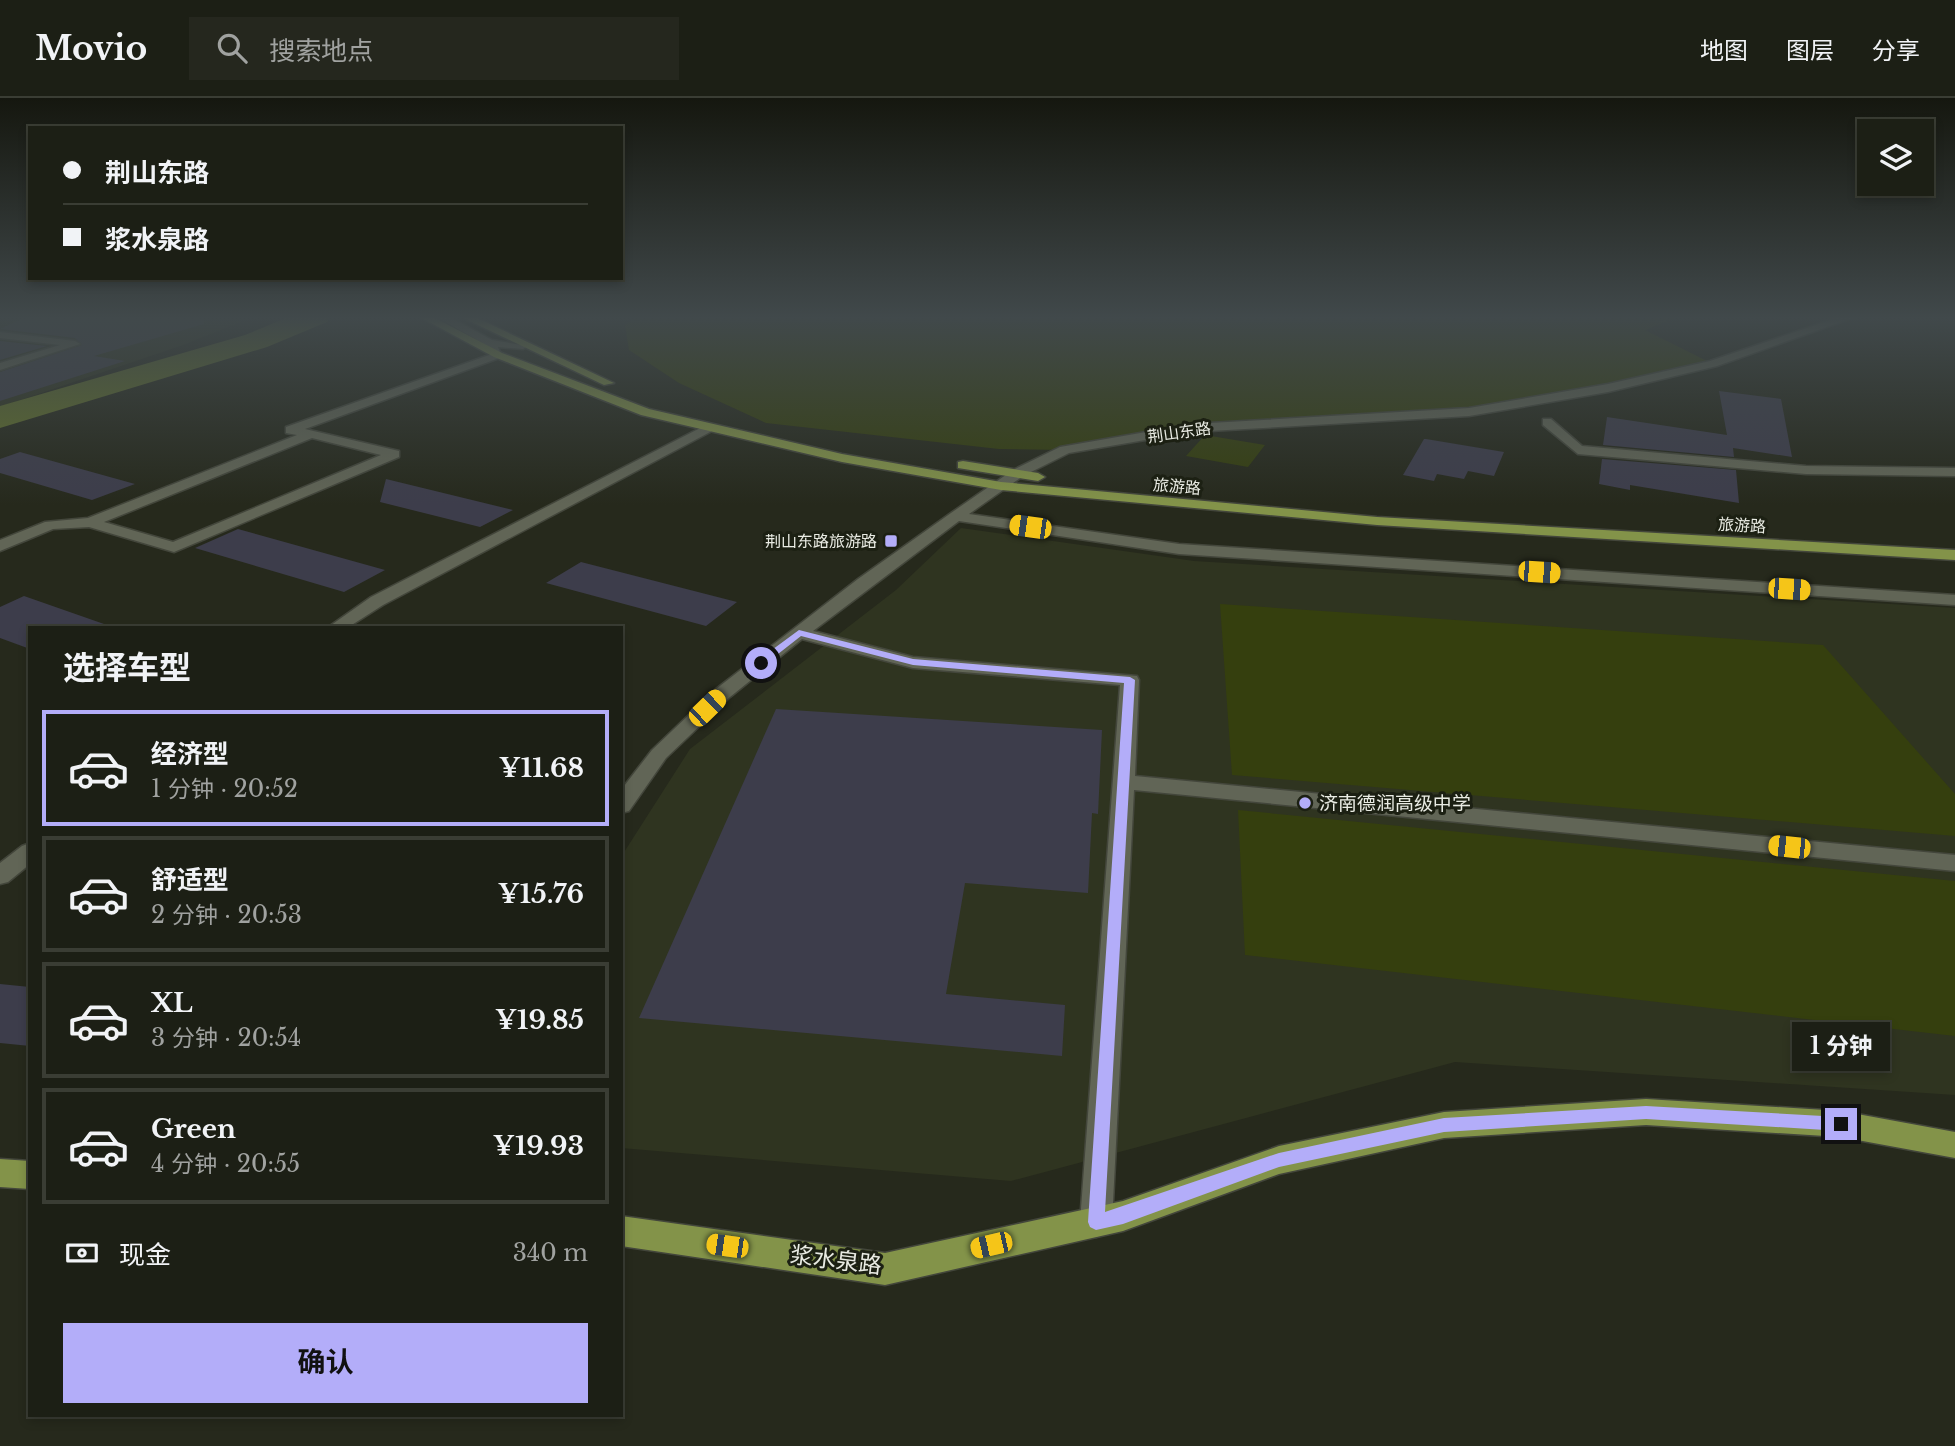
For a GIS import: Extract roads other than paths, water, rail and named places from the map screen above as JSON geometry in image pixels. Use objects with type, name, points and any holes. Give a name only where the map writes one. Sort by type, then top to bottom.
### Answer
[{"type":"main road","name":"旅游路","points":[[566,379],[645,412],[708,428],[842,458],[1000,486],[1377,521],[1955,555]]},
{"type":"main road","name":"旅游路","points":[[599,379],[632,393],[737,422],[863,449],[1086,484],[1382,510],[1955,542]]},
{"type":"main road","name":"浆水泉路","points":[[623,1231],[885,1269],[1123,1216],[1279,1160],[1444,1125],[1646,1112],[1841,1124],[1955,1144]]},
{"type":"main road","points":[[0,1173],[28,1175]]},
{"type":"street","points":[[90,523],[174,547],[394,454],[290,430],[419,379]]},
{"type":"street","name":"荆山东路","points":[[623,803],[668,745],[723,693],[956,516],[1018,473],[1065,450],[1192,428],[1469,412],[1648,379]]},
{"type":"street","points":[[1547,422],[1578,450],[1806,470],[1955,472]]},
{"type":"street","points":[[339,626],[377,601],[708,428]]},
{"type":"street","points":[[0,546],[50,526],[90,523],[312,435]]},
{"type":"street","points":[[956,516],[1179,549],[1955,600]]},
{"type":"street","points":[[799,633],[913,662],[1130,680],[1096,1222]]},
{"type":"street","points":[[1123,782],[1955,863]]},
{"type":"street","points":[[0,876],[28,853]]},
{"type":"waterway","points":[[0,417],[128,379]]},
{"type":"place","name":"荆山东路旅游路","points":[[891,541]]},
{"type":"place","name":"济南德润高级中学","points":[[1305,803]]}]
